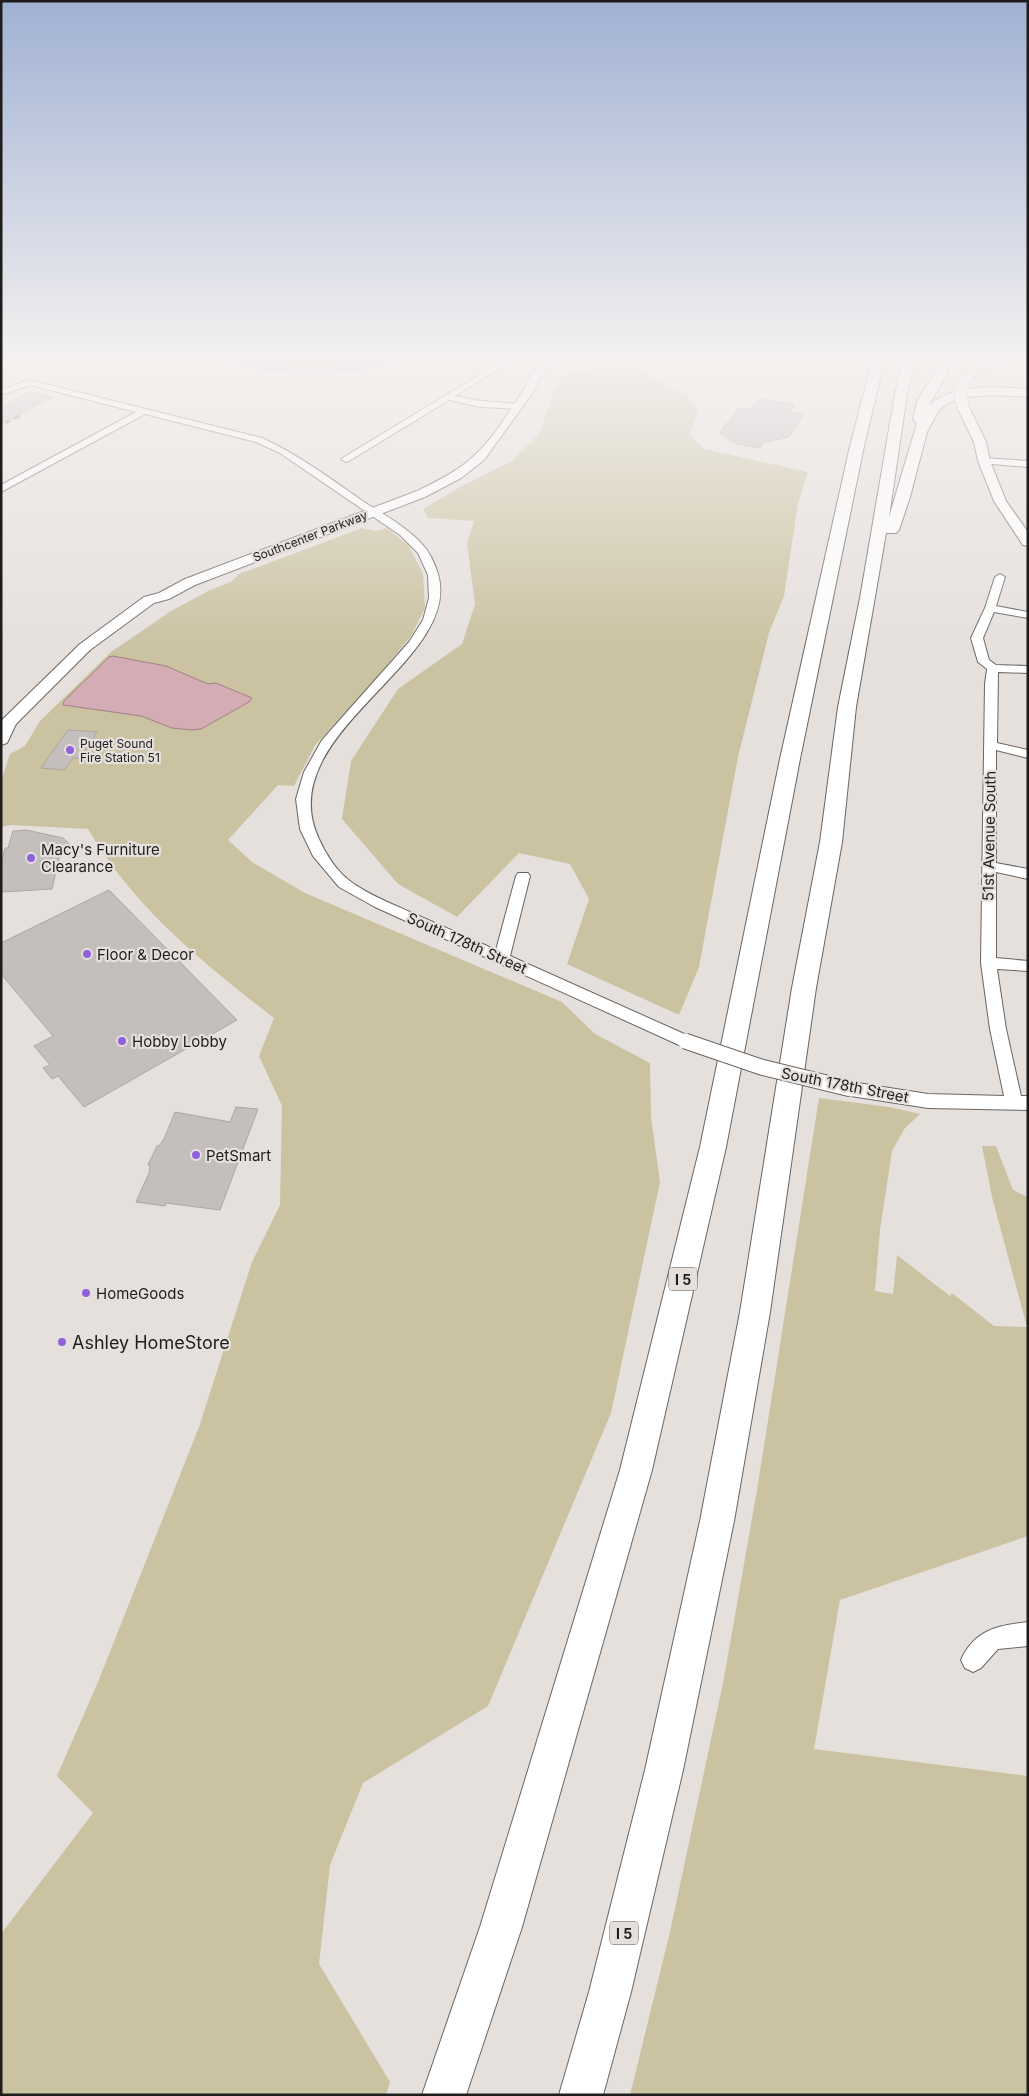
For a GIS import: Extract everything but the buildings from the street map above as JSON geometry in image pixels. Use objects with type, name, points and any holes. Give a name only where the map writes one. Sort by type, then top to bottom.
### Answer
[{"type":"highway","name":"I 5","points":[[444,2095],[501,1927],[636,1470],[713,1147],[757,921],[855,456]]},
{"type":"highway","name":"I 5","points":[[581,2095],[612,1983],[664,1770],[717,1521],[755,1312],[804,988],[831,842],[847,707],[872,576],[891,456]]},
{"type":"highway","points":[[872,576],[897,514],[914,456]]},
{"type":"main road","name":"Southcenter Parkway","points":[[2,737],[9,722],[85,647],[149,600],[164,596],[190,582],[420,494],[457,475],[481,456]]},
{"type":"main road","points":[[979,456],[984,461],[1000,501],[1028,542]]},
{"type":"street","points":[[1,489],[62,456]]},
{"type":"street","name":"South 178th Street","points":[[290,456],[404,532],[423,552],[432,575],[434,598],[429,620],[414,644],[326,744],[310,772],[303,799],[307,829],[318,853],[344,884],[380,904],[685,1041],[761,1067],[851,1089],[928,1101],[1021,1103]]},
{"type":"street","points":[[346,459],[351,456]]},
{"type":"street","points":[[984,461],[1028,464]]},
{"type":"street","points":[[1000,577],[990,608],[977,638],[984,662],[993,668],[1028,670]]},
{"type":"street","points":[[990,608],[1028,615]]},
{"type":"street","name":"51st Avenue South","points":[[993,668],[991,684],[989,963],[998,1029],[1021,1103]]},
{"type":"street","points":[[991,745],[1028,754]]},
{"type":"street","points":[[990,866],[1028,874]]},
{"type":"street","points":[[502,958],[523,876]]},
{"type":"street","points":[[989,963],[1028,966]]},
{"type":"street","points":[[973,1660],[982,1644],[996,1637],[1028,1634]]},
{"type":"shaded area","points":[[517,456],[735,456],[808,472],[798,504],[784,596],[769,633],[738,757],[699,967],[679,1015],[567,964],[589,899],[570,864],[519,853],[457,917],[398,884],[342,819],[351,761],[398,689],[462,644],[475,604],[467,544],[474,521],[428,518],[423,509],[460,487],[512,461]]},
{"type":"shaded area","points":[[362,528],[375,531],[387,528],[408,545],[423,573],[425,608],[411,636],[367,689],[315,745],[294,786],[278,785],[228,840],[252,862],[305,893],[562,1002],[595,1034],[650,1063],[651,1117],[660,1182],[611,1413],[488,1706],[363,1783],[330,1865],[319,1964],[390,2082],[386,2095],[1,2095],[1,1934],[93,1813],[57,1776],[98,1682],[199,1427],[252,1262],[280,1205],[282,1106],[259,1056],[274,1018],[196,955],[148,909],[106,858],[88,829],[12,825],[1,827],[1,781],[10,754],[25,746],[40,721],[111,652],[171,611],[210,590],[231,582],[239,574]]},
{"type":"shaded area","points":[[113,656],[166,666],[208,684],[216,683],[252,698],[249,702],[201,729],[192,730],[172,728],[141,716],[63,705],[64,701],[109,657]]},
{"type":"shaded area","points":[[819,1098],[889,1107],[920,1114],[905,1128],[892,1151],[880,1230],[875,1291],[893,1294],[897,1255],[950,1296],[952,1293],[994,1326],[1027,1327],[992,1197],[982,1146],[996,1146],[1013,1190],[1028,1197],[1028,1536],[840,1600],[814,1749],[1028,1776],[1028,2095],[630,2095],[670,1932],[724,1678],[757,1490]]},
{"type":"place","name":"Puget Sound Fire Station 51","points":[[70,750]]},
{"type":"place","name":"Macy's Furniture Clearance","points":[[31,858]]},
{"type":"place","name":"Floor & Decor","points":[[87,954]]},
{"type":"place","name":"Hobby Lobby","points":[[122,1041]]},
{"type":"place","name":"PetSmart","points":[[196,1155]]},
{"type":"place","name":"HomeGoods","points":[[86,1293]]},
{"type":"place","name":"Ashley HomeStore","points":[[62,1342]]}]
